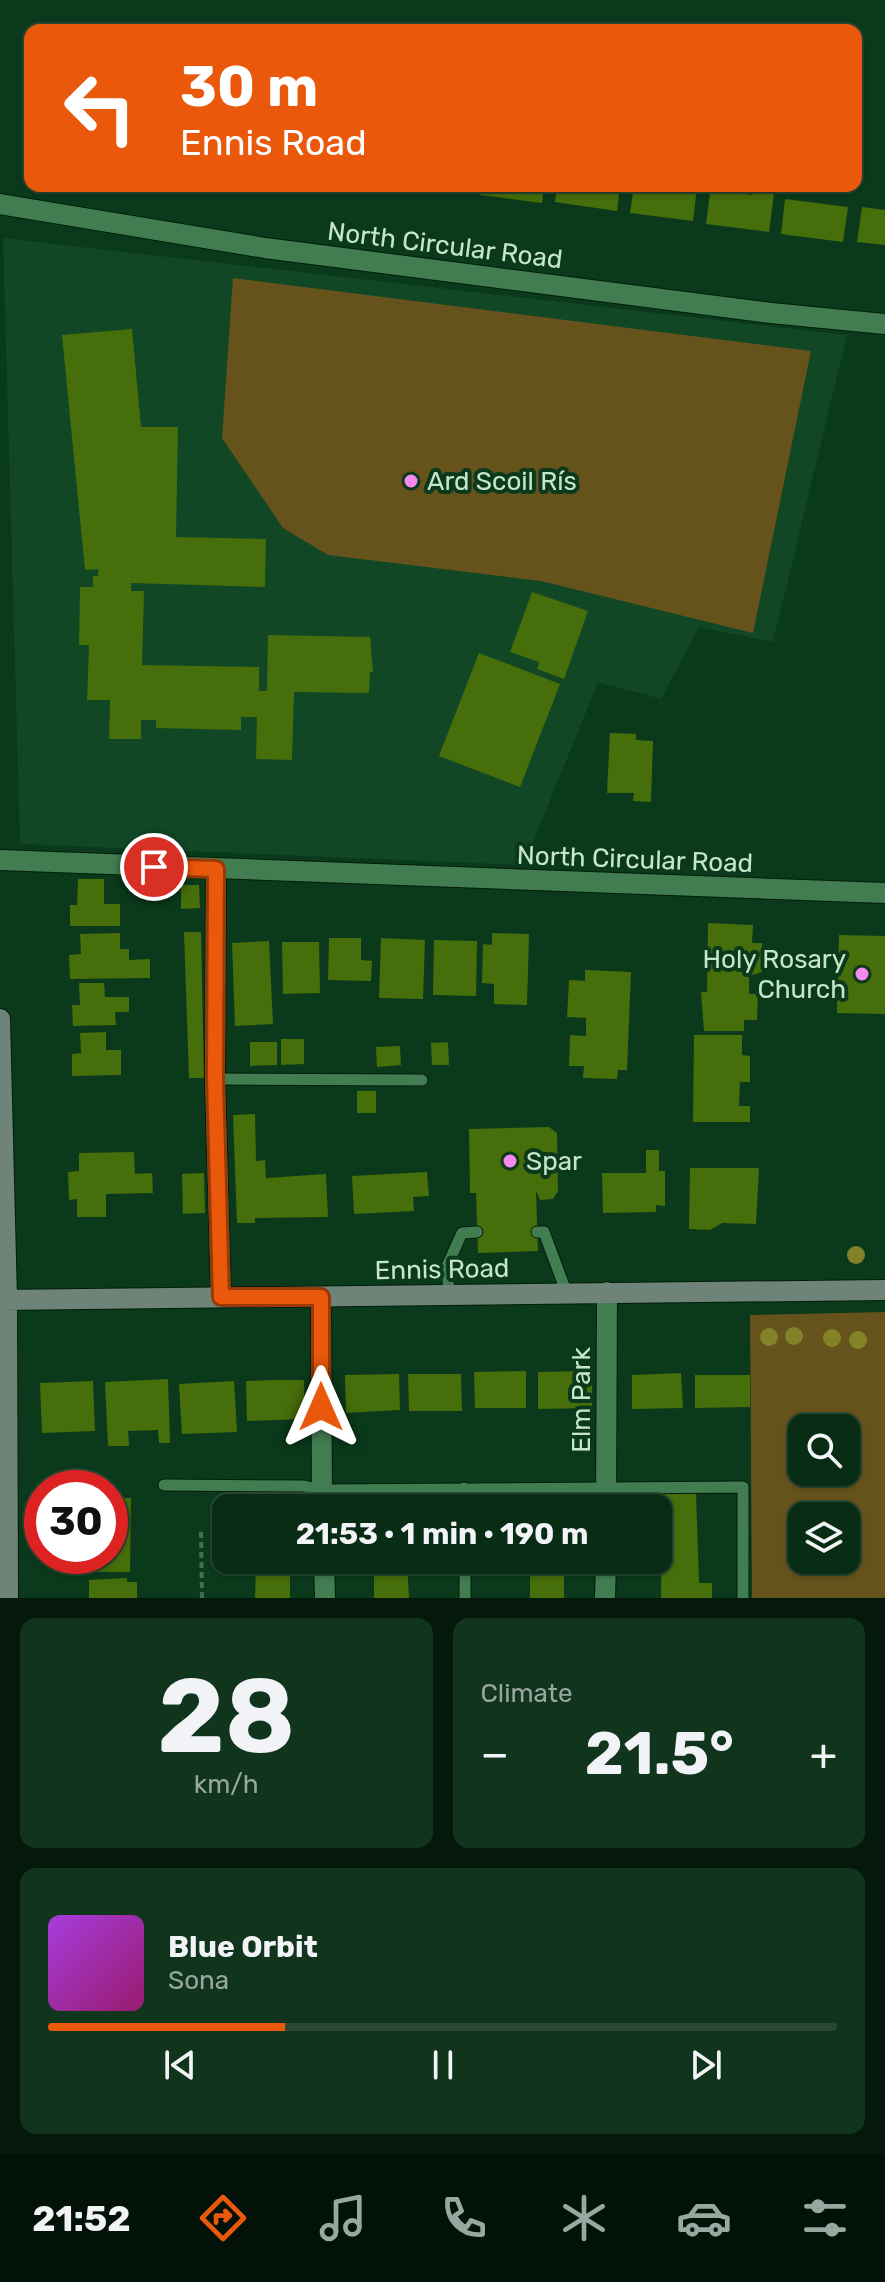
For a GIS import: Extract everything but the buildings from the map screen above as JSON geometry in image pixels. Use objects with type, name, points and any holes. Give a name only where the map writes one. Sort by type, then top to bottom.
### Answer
[{"type":"main road","points":[[0,1019],[8,1598]]},
{"type":"main road","name":"Ennis Road","points":[[3,1300],[885,1290]]},
{"type":"street","name":"North Circular Road","points":[[0,204],[265,248],[771,313],[885,324]]},
{"type":"street","name":"North Circular Road","points":[[0,860],[885,893]]},
{"type":"street","points":[[216,869],[215,1079],[221,1297]]},
{"type":"street","name":"Elm Park","points":[[606,1494],[607,1292]]},
{"type":"street","points":[[321,1297],[322,1494]]},
{"type":"street","points":[[324,1574],[325,1598]]},
{"type":"street","points":[[605,1598],[606,1574]]},
{"type":"lane","points":[[215,1079],[422,1080]]},
{"type":"lane","points":[[449,1294],[447,1266],[462,1233],[477,1232]]},
{"type":"lane","points":[[537,1232],[544,1232],[567,1294]]},
{"type":"lane","points":[[164,1485],[304,1486],[315,1494]]},
{"type":"lane","points":[[387,1494],[464,1488],[743,1487],[743,1598]]},
{"type":"lane","points":[[464,1488],[464,1494]]},
{"type":"lane","points":[[465,1574],[465,1598]]},
{"type":"path","points":[[201,1532],[202,1598]]},
{"type":"shaded area","name":"Ard Scoil Rís","points":[[3,238],[847,335],[773,642],[699,627],[661,699],[598,682],[524,865],[20,844]]},
{"type":"shaded area","points":[[233,278],[811,351],[753,633],[541,581],[328,555],[283,528],[222,438]]},
{"type":"shaded area","points":[[885,1312],[885,1598],[752,1598],[750,1315]]},
{"type":"place","name":"Ard Scoil Rís","points":[[411,481]]},
{"type":"place","name":"Holy Rosary Church","points":[[862,974]]},
{"type":"place","name":"Spar","points":[[510,1161]]},
{"type":"route","points":[[154,867],[216,869],[215,1079],[221,1297],[321,1297],[321,1407]]}]
